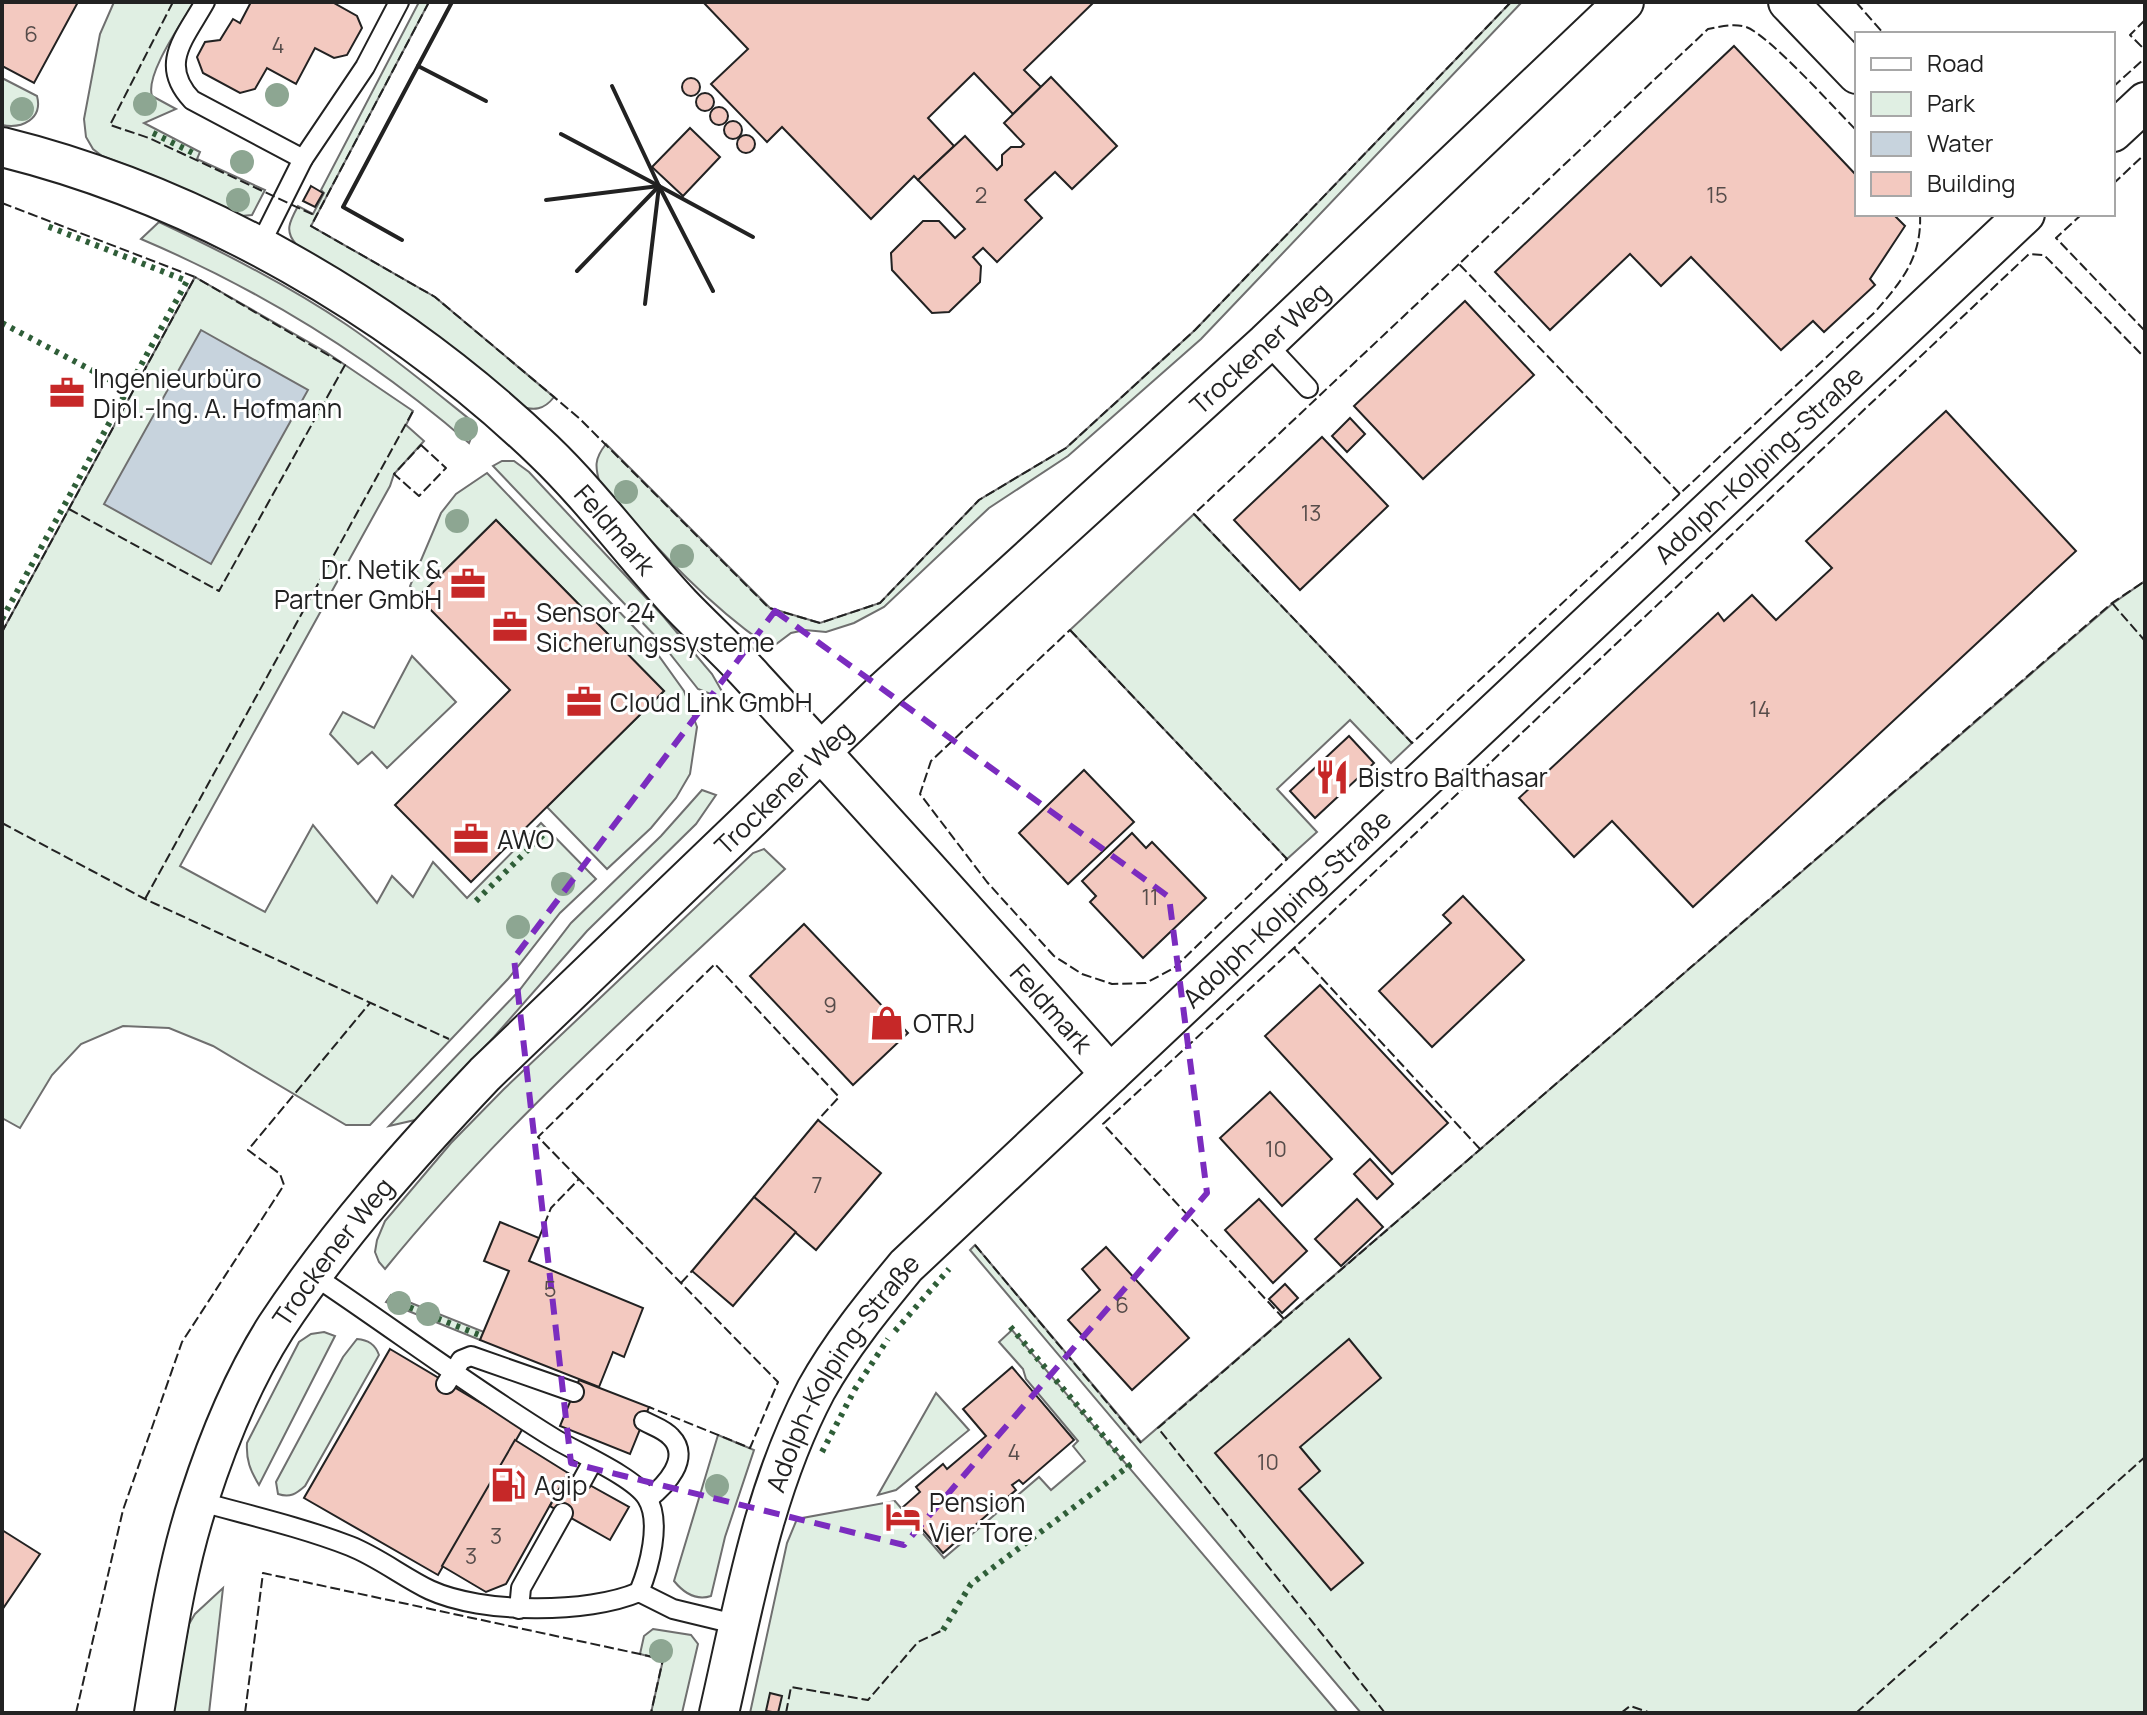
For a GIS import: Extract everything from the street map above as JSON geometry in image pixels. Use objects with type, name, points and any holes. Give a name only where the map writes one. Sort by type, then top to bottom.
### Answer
[{"type":"street","name":"Trockener Weg","points":[[154,1713],[174,1593],[198,1501],[236,1404],[275,1330],[313,1275],[432,1130],[485,1074],[821,751],[1266,343],[1624,2]]},
{"type":"street","points":[[1788,2],[1855,72]]},
{"type":"street","points":[[2115,130],[2145,102]]},
{"type":"street","name":"Feldmark","points":[[2,147],[98,176],[218,225],[294,265],[384,322],[507,417],[547,453],[680,604],[821,751],[1110,1074]]},
{"type":"street","name":"Adolph-Kolping-Straße","points":[[719,1713],[768,1508],[780,1472],[817,1390],[839,1352],[906,1266],[2014,217]]},
{"type":"lane","points":[[205,2],[179,48],[174,69],[180,87],[192,100],[303,159]]},
{"type":"lane","points":[[259,247],[303,159],[365,67],[399,2]]},
{"type":"lane","points":[[1266,343],[1308,388]]},
{"type":"lane","points":[[198,1501],[352,1547],[432,1591],[469,1602],[519,1609],[619,1600],[639,1592],[650,1567],[654,1517],[648,1499],[636,1486],[450,1377],[313,1275]]},
{"type":"lane","points":[[450,1377],[461,1360],[471,1356],[574,1392]]},
{"type":"lane","points":[[644,1421],[674,1439],[679,1450],[679,1460],[672,1475],[648,1499]]},
{"type":"lane","points":[[582,1481],[593,1461]]},
{"type":"lane","points":[[519,1609],[521,1588],[563,1513]]},
{"type":"lane","points":[[352,1547],[361,1530]]},
{"type":"lane","points":[[639,1592],[673,1609],[739,1625]]},
{"type":"highlighted area","points":[[775,611],[1169,897],[1207,1193],[904,1545],[571,1463],[514,958]]},
{"type":"green space","points":[[114,2],[194,2],[159,62],[151,87],[152,96],[176,109],[144,123],[200,152],[197,159],[265,190],[252,215],[241,216],[102,156],[93,149],[86,137],[84,119],[100,34]]},
{"type":"green space","points":[[419,2],[429,2],[311,226],[435,297],[554,397],[538,408],[519,406],[363,287],[296,244],[290,235],[291,221],[298,206],[313,214],[324,193],[321,190]]},
{"type":"green space","points":[[1511,2],[1522,2],[1201,339],[1068,456],[989,508],[884,607],[854,623],[826,632],[805,630],[791,633],[771,648],[701,592],[600,484],[597,463],[606,444],[770,608],[820,623],[880,603],[979,500],[1066,448],[1195,330]]},
{"type":"green space","points":[[2,78],[37,96],[37,111],[29,121],[2,125]]},
{"type":"green space","points":[[159,222],[278,283],[363,336],[473,422],[469,443],[393,382],[313,328],[229,280],[141,239]]},
{"type":"green space","points":[[195,277],[326,352],[413,411],[406,425],[424,441],[394,474],[180,866],[265,912],[313,825],[377,903],[392,876],[413,897],[433,862],[467,898],[541,823],[596,879],[560,913],[508,979],[370,1125],[346,1125],[213,1046],[169,1028],[123,1026],[81,1044],[52,1075],[20,1128],[2,1118],[2,632]]},
{"type":"green space","points":[[502,461],[514,461],[529,472],[663,616],[712,674],[724,695],[721,698],[698,689],[659,640],[493,466]]},
{"type":"green space","points":[[487,473],[651,645],[684,691],[697,727],[690,774],[676,798],[651,828],[607,869],[547,807],[664,691],[496,520],[418,597],[410,586],[441,513],[456,494]]},
{"type":"green space","points":[[1194,514],[1412,743],[1391,763],[1350,720],[1277,789],[1317,832],[1287,859],[1070,630]]},
{"type":"green space","points":[[2145,581],[2145,1713],[1361,1713],[970,1250],[975,1245],[1141,1442],[2112,604]]},
{"type":"green space","points":[[412,656],[456,702],[387,768],[372,752],[358,764],[330,734],[343,712],[374,728]]},
{"type":"green space","points":[[702,790],[716,795],[696,824],[587,931],[494,1037],[415,1120],[389,1126],[518,992],[571,923],[661,836]]},
{"type":"green space","points":[[764,849],[785,869],[528,1112],[478,1163],[385,1269],[375,1252],[385,1221],[451,1143],[753,853]]},
{"type":"green space","points":[[391,1295],[484,1332],[480,1340],[386,1302]]},
{"type":"green space","points":[[1012,1330],[1338,1713],[750,1713],[787,1543],[797,1519],[895,1501],[944,1558],[1039,1477],[1051,1490],[1085,1461],[1073,1446],[1078,1441],[999,1342]]},
{"type":"green space","points":[[324,1332],[335,1336],[259,1485],[249,1465],[247,1443],[299,1342],[311,1334]]},
{"type":"green space","points":[[357,1339],[371,1343],[379,1355],[305,1486],[293,1494],[278,1494],[276,1482],[343,1357]]},
{"type":"green space","points":[[936,1393],[969,1430],[896,1490],[878,1495]]},
{"type":"green space","points":[[718,1435],[754,1450],[725,1537],[711,1596],[700,1597],[686,1592],[674,1581]]},
{"type":"green space","points":[[223,1588],[209,1713],[171,1713],[189,1624],[195,1614]]},
{"type":"green space","points":[[653,1629],[691,1635],[698,1644],[682,1713],[651,1713],[663,1660],[640,1654],[644,1636]]},
{"type":"water","points":[[201,330],[308,390],[211,564],[104,504]]},
{"type":"building","points":[[2,2],[78,2],[34,83],[2,66]]},
{"type":"building","points":[[251,2],[332,2],[357,16],[362,28],[347,55],[334,58],[315,48],[296,84],[267,68],[255,89],[240,93],[203,73],[197,57],[205,42],[220,40],[233,19],[240,23]]},
{"type":"building","points":[[703,2],[1094,2],[1024,70],[1041,87],[1013,114],[974,73],[928,118],[954,146],[918,180],[914,176],[871,219],[782,127],[767,142],[711,84],[748,49]]},
{"type":"building","points":[[1734,46],[1855,174],[1855,216],[1895,216],[1905,226],[1870,279],[1875,285],[1824,332],[1813,321],[1781,350],[1691,257],[1661,286],[1630,254],[1550,330],[1495,272]]},
{"type":"building","points":[[1051,77],[1117,146],[1072,189],[1055,172],[1025,200],[1042,218],[997,262],[983,248],[973,257],[981,266],[980,282],[949,312],[932,313],[892,270],[891,253],[923,221],[939,221],[955,238],[965,229],[918,180],[965,136],[997,170],[1002,165],[1002,155],[1011,147],[1024,144],[1004,123]]},
{"type":"building","points":[[691,78],[700,87],[691,96],[682,87]]},
{"type":"building","points":[[705,93],[714,102],[705,111],[696,102]]},
{"type":"building","points":[[719,107],[728,116],[719,125],[710,116]]},
{"type":"building","points":[[733,121],[742,130],[733,139],[724,130]]},
{"type":"building","points":[[690,128],[720,157],[683,196],[652,167]]},
{"type":"building","points":[[746,135],[755,144],[746,153],[737,144]]},
{"type":"building","points":[[311,186],[323,193],[315,207],[303,201]]},
{"type":"building","points":[[1465,301],[1534,375],[1423,479],[1354,406]]},
{"type":"building","points":[[1946,411],[2076,551],[1693,907],[1612,821],[1574,857],[1519,798],[1718,613],[1724,621],[1752,595],[1776,620],[1832,568],[1806,541]]},
{"type":"building","points":[[1350,418],[1365,434],[1347,452],[1332,436]]},
{"type":"building","points":[[1322,437],[1388,506],[1300,590],[1234,520]]},
{"type":"building","points":[[496,520],[664,691],[471,882],[395,805],[510,690],[418,597]]},
{"type":"building","name":"Bistro Balthasar","points":[[1349,736],[1374,763],[1315,818],[1290,791]]},
{"type":"building","points":[[1084,770],[1134,822],[1068,884],[1019,833]]},
{"type":"building","points":[[1132,833],[1146,848],[1152,842],[1206,898],[1143,958],[1090,902],[1096,896],[1082,881]]},
{"type":"building","points":[[1463,896],[1524,960],[1432,1047],[1379,991],[1451,923],[1443,915]]},
{"type":"building","points":[[804,924],[908,1033],[853,1085],[750,976]]},
{"type":"building","points":[[1320,985],[1448,1123],[1392,1174],[1265,1036]]},
{"type":"building","points":[[1270,1092],[1332,1159],[1282,1206],[1220,1138]]},
{"type":"building","points":[[818,1120],[881,1173],[816,1250],[754,1197]]},
{"type":"building","points":[[1370,1159],[1393,1184],[1377,1199],[1354,1174]]},
{"type":"building","points":[[754,1197],[796,1232],[733,1306],[692,1271]]},
{"type":"building","points":[[1259,1199],[1307,1251],[1273,1283],[1225,1230]]},
{"type":"building","points":[[1357,1199],[1383,1227],[1341,1266],[1315,1239]]},
{"type":"building","points":[[500,1222],[539,1238],[529,1261],[643,1308],[624,1357],[613,1352],[599,1387],[480,1340],[509,1271],[484,1261]]},
{"type":"building","points":[[1106,1247],[1189,1338],[1132,1390],[1068,1320],[1100,1290],[1082,1269]]},
{"type":"building","points":[[1285,1284],[1298,1298],[1282,1313],[1269,1299]]},
{"type":"building","points":[[1349,1339],[1381,1378],[1300,1447],[1320,1471],[1299,1489],[1363,1563],[1331,1590],[1215,1453]]},
{"type":"building","points":[[390,1349],[523,1428],[438,1575],[304,1498]]},
{"type":"building","points":[[1012,1367],[1074,1440],[1023,1484],[1019,1480],[1012,1485],[1016,1490],[943,1553],[903,1507],[920,1492],[916,1487],[943,1464],[947,1469],[986,1436],[963,1409]]},
{"type":"building","points":[[579,1380],[649,1407],[630,1454],[560,1426]]},
{"type":"building","points":[[515,1440],[568,1473],[506,1584],[486,1592],[442,1566]]},
{"type":"building","points":[[568,1473],[629,1507],[610,1540],[550,1506]]},
{"type":"building","points":[[2,1530],[40,1554],[2,1610]]},
{"type":"building","points":[[770,1693],[782,1696],[778,1713],[766,1711]]},
{"type":"hedge","points":[[153,133],[193,153]]},
{"type":"hedge","points":[[2,619],[187,281],[47,226]]},
{"type":"hedge","points":[[2,323],[127,389]]},
{"type":"hedge","points":[[476,901],[543,835]]},
{"type":"hedge","points":[[895,1331],[949,1269]]},
{"type":"hedge","points":[[391,1300],[482,1336]]},
{"type":"hedge","points":[[943,1630],[971,1584],[1129,1466],[1008,1324]]},
{"type":"hedge","points":[[822,1452],[855,1389],[888,1339]]},
{"type":"fence","points":[[173,2],[110,125],[149,138],[316,216]]},
{"type":"fence","points":[[429,2],[311,226],[435,297],[579,418],[769,608],[820,623],[880,603],[979,500],[1066,448],[1195,330],[1511,2]]},
{"type":"fence","points":[[1856,2],[1882,32]]},
{"type":"fence","points":[[2145,20],[2130,35],[2145,50]]},
{"type":"fence","points":[[1680,494],[1459,264],[1708,29],[1736,25],[1757,33],[1786,58],[1855,129]]},
{"type":"fence","points":[[2115,85],[2145,58]]},
{"type":"fence","points":[[2115,182],[2145,154]]},
{"type":"fence","points":[[2,203],[195,277],[2,632]]},
{"type":"fence","points":[[1459,264],[1194,514],[1412,743],[1875,312],[1894,290],[1914,256],[1920,216]]},
{"type":"fence","points":[[2080,216],[2056,238],[2145,331]]},
{"type":"fence","points":[[1480,1149],[1294,948],[2029,254],[2044,255],[2145,358]]},
{"type":"fence","points":[[69,509],[219,591],[345,365],[195,277]]},
{"type":"fence","points":[[145,899],[413,411]]},
{"type":"fence","points":[[421,445],[446,468],[419,496],[394,474],[421,445]]},
{"type":"fence","points":[[1385,1713],[1158,1428],[2112,603],[2145,581]]},
{"type":"fence","points":[[2112,603],[2145,641]]},
{"type":"fence","points":[[1070,630],[1287,859],[1174,968],[1146,983],[1112,984],[1082,974],[1054,956],[987,882],[920,794],[931,761],[1070,630]]},
{"type":"fence","points":[[2,823],[145,899],[449,1039]]},
{"type":"fence","points":[[1284,1319],[1103,1124],[1294,948]]},
{"type":"fence","points":[[579,1179],[538,1137],[715,964],[839,1097],[818,1120]]},
{"type":"fence","points":[[76,1713],[123,1510],[182,1342],[284,1185],[280,1174],[248,1150],[370,1003]]},
{"type":"fence","points":[[539,1238],[551,1208],[579,1179],[778,1382],[750,1448],[649,1407]]},
{"type":"fence","points":[[975,1245],[1141,1443]]},
{"type":"fence","points":[[681,1283],[692,1271]]},
{"type":"fence","points":[[1856,1713],[2145,1457]]},
{"type":"fence","points":[[245,1713],[263,1573],[663,1659],[651,1713]]},
{"type":"fence","points":[[786,1713],[791,1687],[868,1700],[918,1642],[943,1630]]},
{"type":"fence","points":[[1621,1713],[1630,1706],[1651,1713]]},
{"type":"wall","points":[[402,240],[343,207],[452,2]]},
{"type":"wall","points":[[418,66],[486,101]]},
{"type":"wall","points":[[612,86],[659,186],[753,237]]},
{"type":"wall","points":[[561,134],[659,186],[713,291]]},
{"type":"wall","points":[[546,200],[659,186]]},
{"type":"wall","points":[[577,271],[659,186]]},
{"type":"wall","points":[[645,304],[659,186]]},
{"type":"place","name":"Ingenieurbüro Dipl.-Ing. A. Hofmann","points":[[67,393]]},
{"type":"place","name":"Dr. Netik & Partner GmbH","points":[[468,584]]},
{"type":"place","name":"Sensor 24 Sicherungssysteme","points":[[510,627]]},
{"type":"place","name":"Cloud Link GmbH","points":[[584,702]]},
{"type":"place","name":"Bistro Balthasar","points":[[1332,777]]},
{"type":"place","name":"AWO","points":[[471,839]]},
{"type":"place","name":"OTRJ","points":[[887,1023]]},
{"type":"place","name":"Agip","points":[[508,1485]]},
{"type":"place","name":"Pension Vier Tore","points":[[903,1517]]}]
